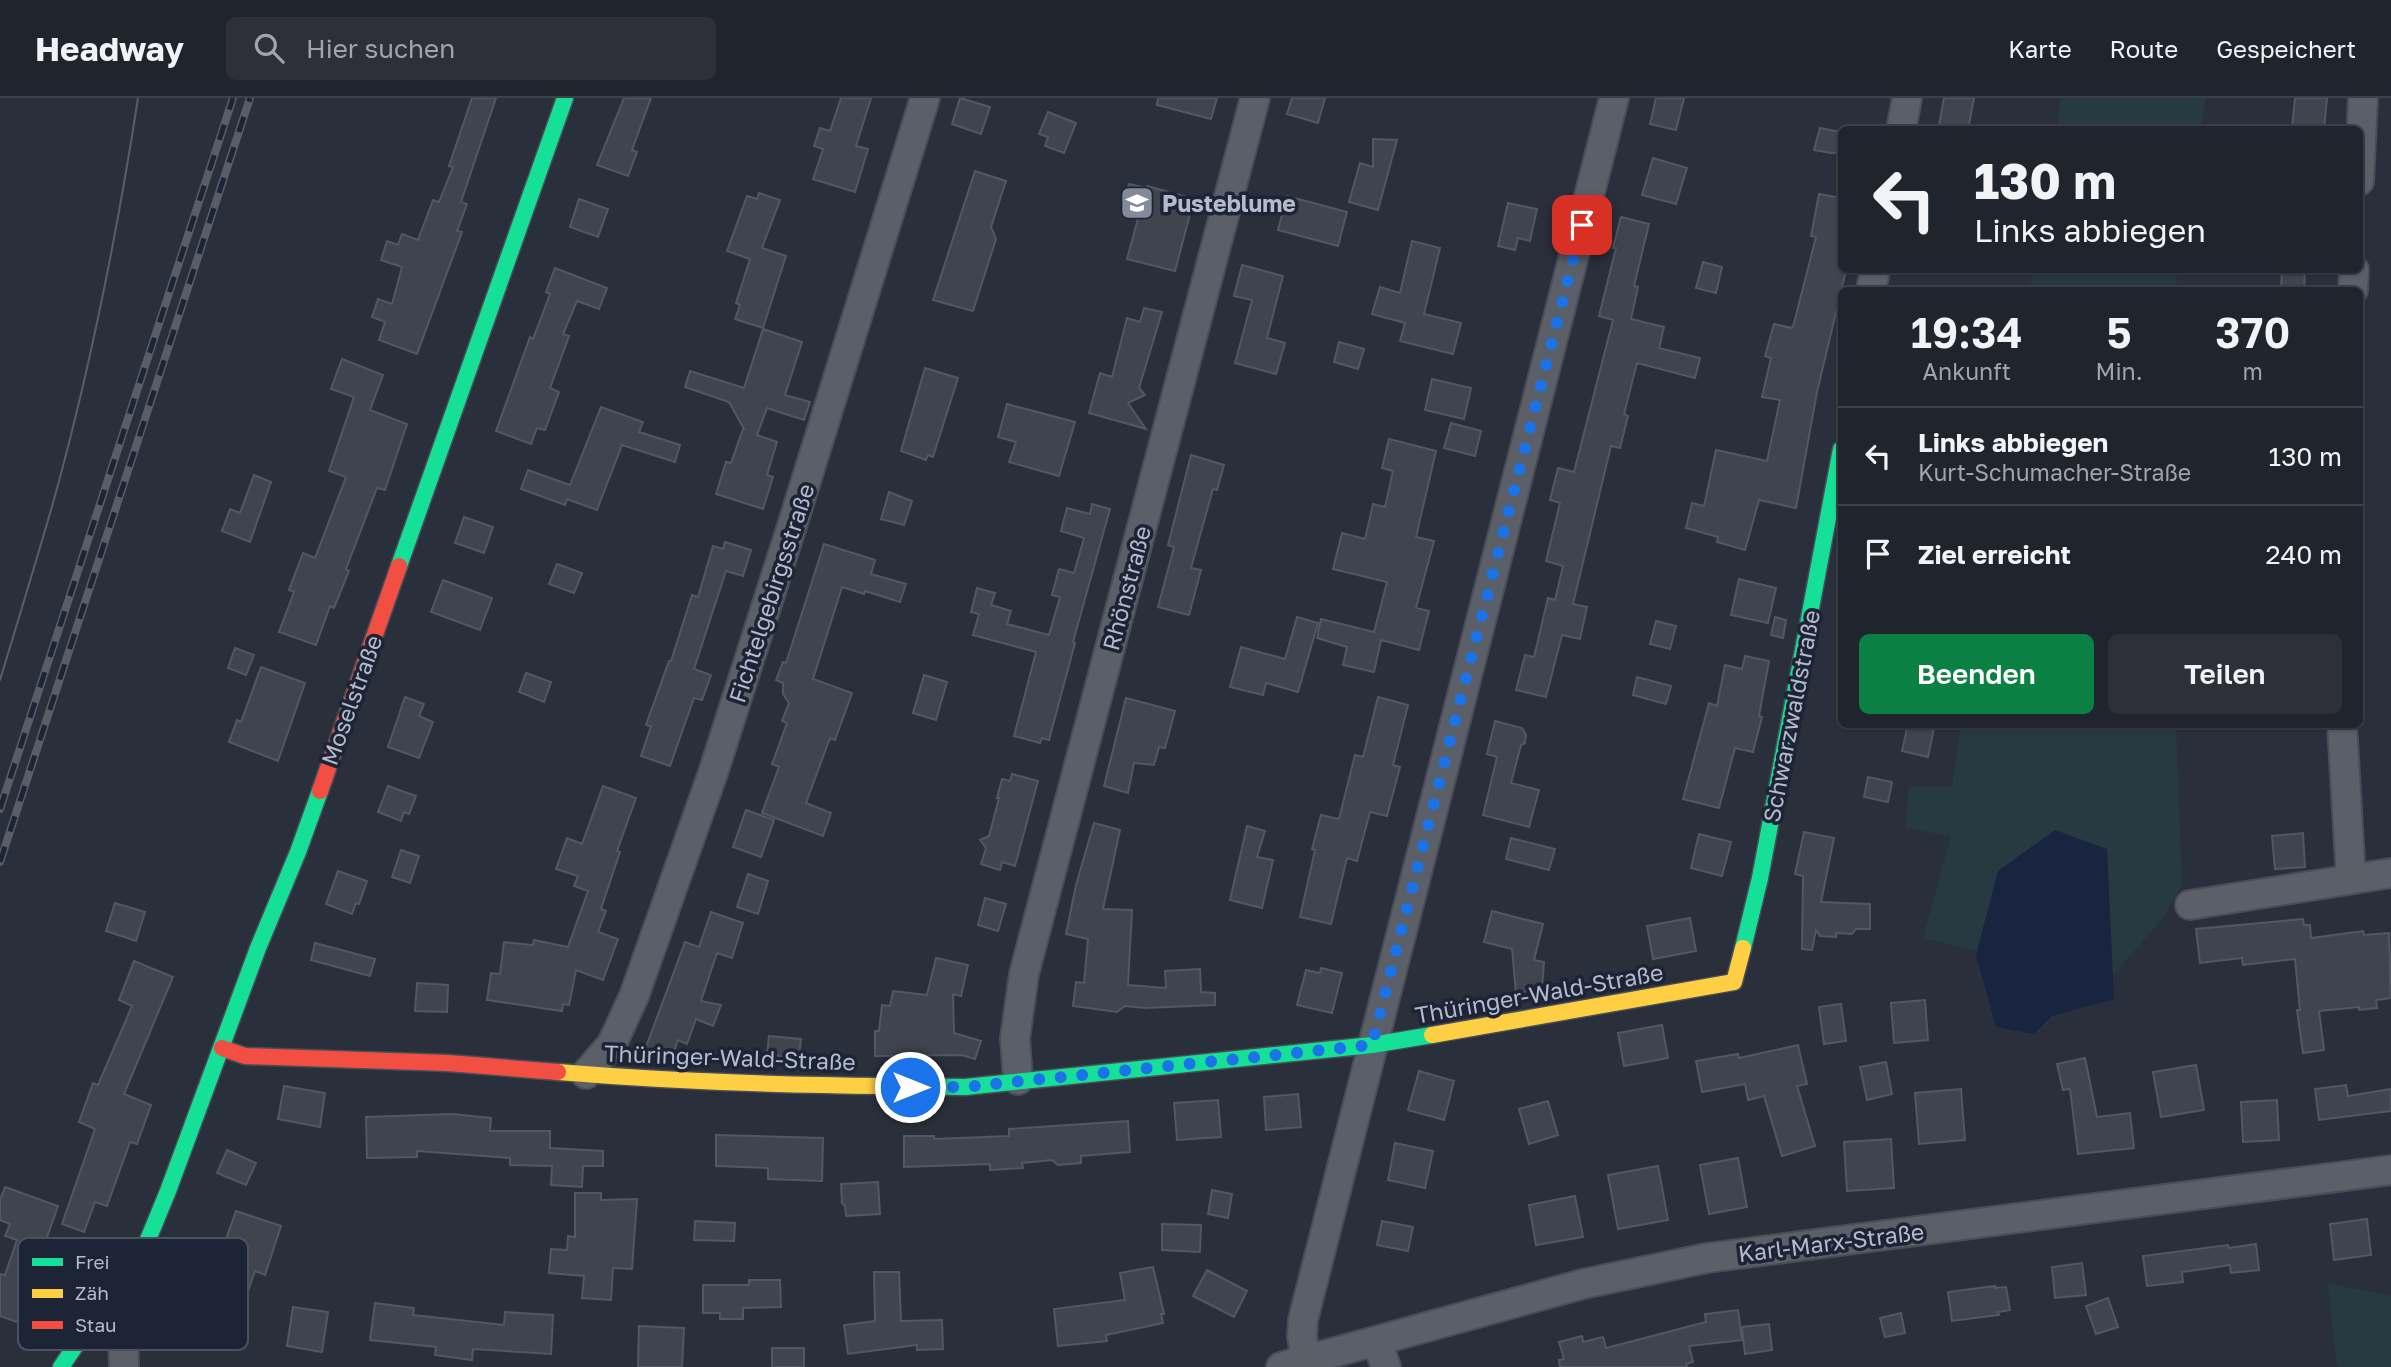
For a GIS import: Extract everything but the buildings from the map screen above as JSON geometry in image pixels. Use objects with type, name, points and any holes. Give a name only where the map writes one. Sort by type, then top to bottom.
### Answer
[{"type":"street","name":"Moselstraße","points":[[148,1238],[302,839],[565,98]]},
{"type":"street","name":"Fichtelgebirgsstraße","points":[[586,1074],[612,1044],[634,996],[707,790],[925,98]]},
{"type":"street","name":"Rhönstraße","points":[[1018,1080],[1015,1038],[1024,974],[1255,98]]},
{"type":"street","points":[[1294,1364],[1372,1045],[1614,98]]},
{"type":"street","points":[[1902,126],[1907,98]]},
{"type":"street","points":[[2362,126],[2363,98]]},
{"type":"street","name":"Schwarzwaldstraße","points":[[1734,982],[1760,878],[1838,465]]},
{"type":"street","points":[[2342,728],[2351,878]]},
{"type":"street","points":[[2190,905],[2391,873]]},
{"type":"street","name":"Thüringer-Wald-Straße","points":[[222,1048],[245,1055],[447,1063],[619,1077],[799,1085],[965,1087],[1372,1045],[1734,982]]},
{"type":"street","name":"Karl-Marx-Straße","points":[[1294,1364],[1382,1355],[1583,1284],[1707,1258],[2391,1170]]},
{"type":"street","name":"Moselstraße","points":[[61,1367],[73,1350]]},
{"type":"shaded area","points":[[2061,98],[2206,98],[2201,126],[2056,126]]},
{"type":"shaded area","points":[[2033,273],[2178,273],[2175,287],[2030,287]]},
{"type":"shaded area","points":[[1961,728],[2176,728],[2182,885],[2162,919],[2116,972],[2088,977],[1923,938],[1951,836],[1906,828],[1908,787],[1952,786]]},
{"type":"shaded area","points":[[2328,1284],[2391,1295],[2391,1367],[2339,1367],[2336,1361]]},
{"type":"water","points":[[2055,830],[2107,849],[2114,999],[2052,1016],[2034,1034],[1996,1027],[1976,955],[1998,871]]},
{"type":"tram line","points":[[0,680],[53,503],[79,403],[112,251],[138,98]]},
{"type":"railway","points":[[0,809],[233,98]]},
{"type":"railway","points":[[0,862],[250,98]]},
{"type":"traffic: fast","points":[[399,566],[565,98]]},
{"type":"traffic: fast","points":[[1743,948],[1760,878],[1838,465]]},
{"type":"traffic: fast","points":[[149,1238],[320,791]]},
{"type":"traffic: fast","points":[[885,1086],[965,1087],[1372,1045],[1432,1035]]},
{"type":"traffic: fast","points":[[61,1367],[73,1350]]},
{"type":"traffic: slow","points":[[1432,1035],[1734,982],[1743,948]]},
{"type":"traffic: slow","points":[[558,1072],[722,1082],[885,1086]]},
{"type":"traffic: jam","points":[[320,791],[399,566]]},
{"type":"traffic: jam","points":[[222,1048],[245,1056],[448,1063],[558,1072]]},
{"type":"place","name":"Pusteblume","points":[[1137,203]]},
{"type":"route","points":[[910,1087],[965,1087],[1372,1045],[1582,225]]}]
